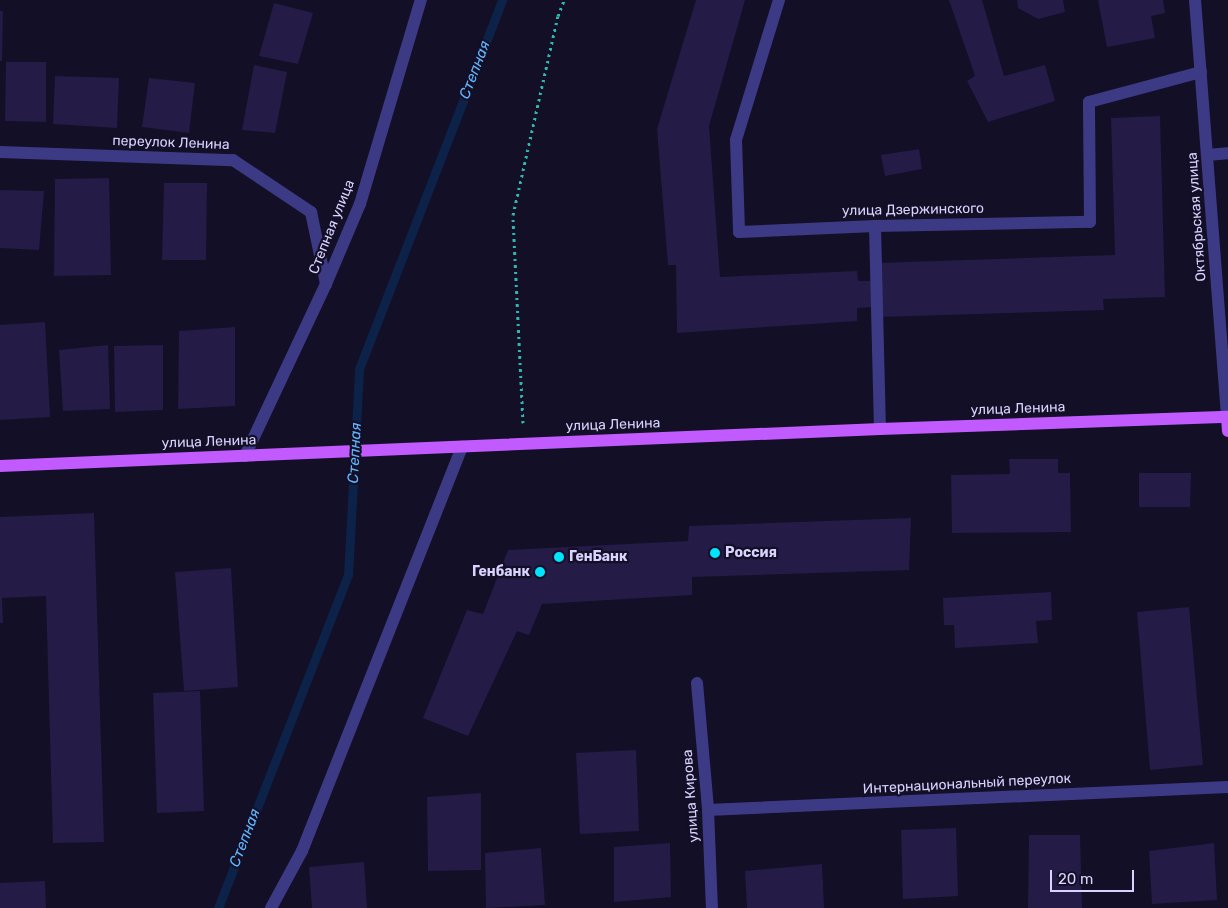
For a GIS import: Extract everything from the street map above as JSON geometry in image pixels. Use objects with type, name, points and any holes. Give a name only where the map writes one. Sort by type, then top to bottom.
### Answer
[{"type":"main road","name":"улица Ленина","points":[[0,466],[880,429],[1227,417]]},
{"type":"main road","name":"Октябрьская улица","points":[[1227,417],[1228,432]]},
{"type":"street","name":"Степная улица","points":[[246,456],[326,284],[360,204],[421,0]]},
{"type":"street","name":"улица Дзержинского","points":[[779,0],[736,140],[739,232],[875,226],[1090,222],[1089,102],[1201,72]]},
{"type":"street","name":"Октябрьская улица","points":[[1195,0],[1227,417]]},
{"type":"street","name":"переулок Ленина","points":[[0,152],[233,160],[311,212],[326,284]]},
{"type":"street","points":[[1207,155],[1228,153]]},
{"type":"street","points":[[875,226],[880,429]]},
{"type":"street","points":[[271,908],[302,851],[462,446]]},
{"type":"street","name":"улица Кирова","points":[[698,683],[708,810],[712,908]]},
{"type":"street","name":"Интернациональный переулок","points":[[708,810],[1228,787]]},
{"type":"path","points":[[524,444],[513,216],[558,16],[564,0]]},
{"type":"building","points":[[696,0],[745,0],[709,126],[720,277],[857,271],[858,281],[874,281],[874,307],[857,308],[857,321],[677,333],[676,265],[668,265],[657,129]]},
{"type":"building","points":[[949,0],[982,0],[1004,76],[1045,65],[1055,101],[988,122],[967,81],[975,76]]},
{"type":"building","points":[[1017,0],[1063,0],[1065,12],[1038,19],[1018,8]]},
{"type":"building","points":[[1098,0],[1163,0],[1165,13],[1151,16],[1155,38],[1107,47]]},
{"type":"building","points":[[274,3],[313,13],[298,64],[259,56]]},
{"type":"building","points":[[0,11],[3,11],[2,61],[0,61]]},
{"type":"building","points":[[6,62],[46,62],[46,122],[5,121]]},
{"type":"building","points":[[254,65],[287,72],[275,133],[242,130]]},
{"type":"building","points":[[55,76],[119,78],[117,128],[53,124]]},
{"type":"building","points":[[149,78],[195,83],[189,133],[142,127]]},
{"type":"building","points":[[1160,116],[1165,297],[1103,299],[1104,310],[879,317],[878,263],[1115,255],[1111,118]]},
{"type":"building","points":[[919,149],[922,169],[885,176],[881,155]]},
{"type":"building","points":[[109,178],[111,275],[54,276],[55,179]]},
{"type":"building","points":[[164,183],[207,183],[206,260],[162,260]]},
{"type":"building","points":[[0,190],[44,191],[39,250],[0,248]]},
{"type":"building","points":[[45,322],[50,417],[0,420],[0,325]]},
{"type":"building","points":[[235,327],[235,406],[178,409],[179,331]]},
{"type":"building","points":[[108,345],[110,409],[63,411],[59,350]]},
{"type":"building","points":[[163,345],[163,410],[115,412],[114,346]]},
{"type":"building","points":[[1009,459],[1058,459],[1058,473],[1070,473],[1071,532],[952,533],[951,475],[1010,474]]},
{"type":"building","points":[[1139,473],[1191,473],[1190,507],[1139,507]]},
{"type":"building","points":[[94,513],[104,842],[53,843],[46,596],[2,598],[3,623],[0,623],[0,517]]},
{"type":"building","points":[[911,518],[909,570],[692,577],[692,595],[542,604],[529,635],[517,631],[468,736],[423,718],[467,610],[483,614],[508,550],[688,541],[689,526]]},
{"type":"building","points":[[231,568],[238,687],[184,691],[175,572]]},
{"type":"building","points":[[1051,592],[1052,620],[1036,621],[1038,643],[955,648],[954,625],[944,625],[943,598]]},
{"type":"building","points":[[1189,607],[1203,765],[1150,770],[1137,612]]},
{"type":"building","points":[[200,691],[204,811],[157,813],[153,693]]},
{"type":"building","points":[[636,750],[639,831],[580,834],[576,753]]},
{"type":"building","points":[[481,793],[481,870],[428,871],[427,797]]},
{"type":"building","points":[[956,828],[958,896],[903,899],[901,830]]},
{"type":"building","points":[[1029,835],[1080,835],[1082,908],[1028,908]]},
{"type":"building","points":[[670,843],[671,897],[614,902],[614,847]]},
{"type":"building","points":[[1214,843],[1217,900],[1152,904],[1149,851]]},
{"type":"building","points":[[541,848],[545,905],[486,908],[485,853]]},
{"type":"building","points":[[364,862],[367,908],[312,908],[309,867]]},
{"type":"building","points":[[822,864],[824,908],[747,908],[745,871]]},
{"type":"building","points":[[45,881],[46,908],[0,908],[0,883]]},
{"type":"waterway","name":"Степная","points":[[218,908],[348,575],[359,369],[502,0]]},
{"type":"place","name":"Россия","points":[[715,553]]},
{"type":"place","name":"ГенБанк","points":[[559,557]]},
{"type":"place","name":"Генбанк","points":[[540,572]]}]
